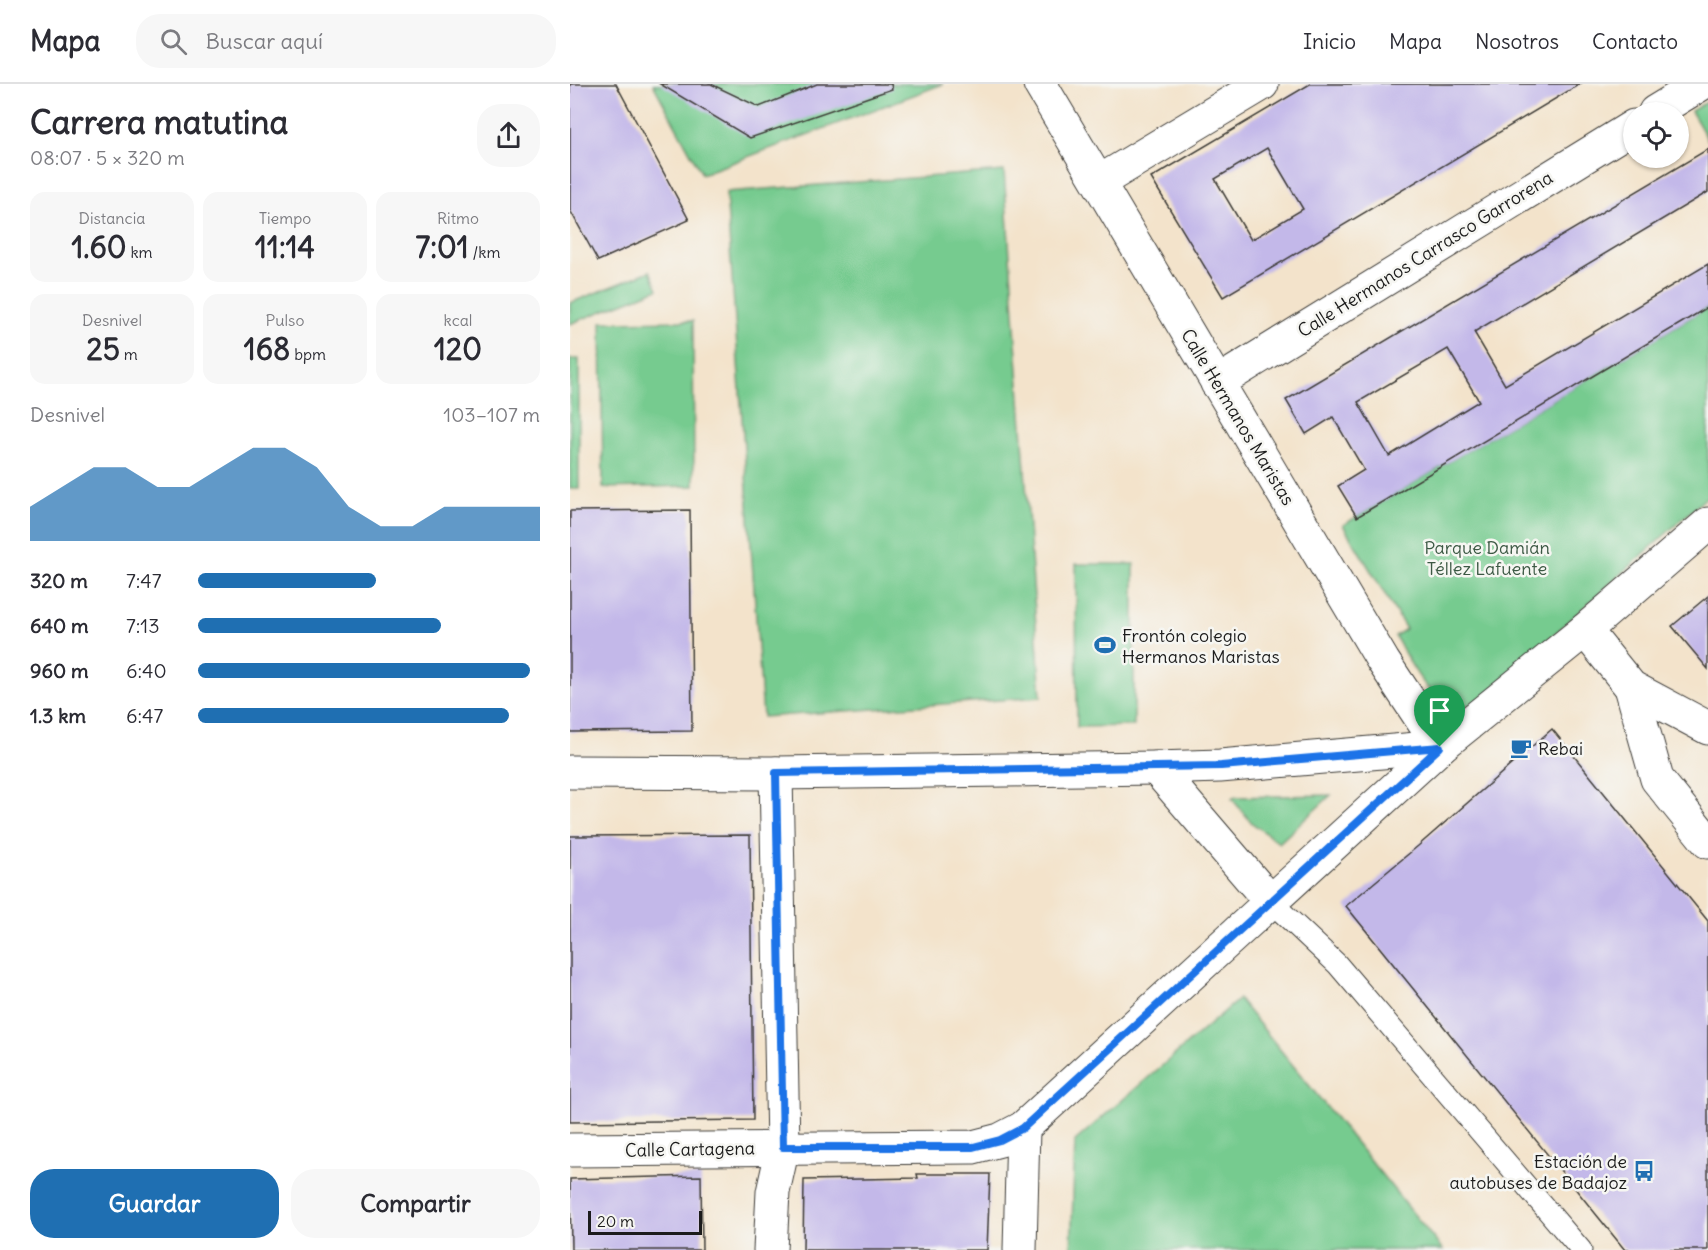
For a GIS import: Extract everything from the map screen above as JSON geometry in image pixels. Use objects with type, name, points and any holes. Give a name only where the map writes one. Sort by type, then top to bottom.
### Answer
[{"type":"street","name":"Calle Hermanos Maristas","points":[[1040,84],[1383,661],[1440,747]]},
{"type":"street","points":[[1099,182],[1262,84]]},
{"type":"street","points":[[1671,102],[1701,84]]},
{"type":"street","name":"Calle Hermanos Carrasco Garrorena","points":[[1217,383],[1623,133]]},
{"type":"street","name":"Calle Cartagena","points":[[570,1150],[973,1147],[1000,1140],[1023,1128],[1440,747],[1585,630],[1708,524]]},
{"type":"street","points":[[1585,630],[1632,687],[1701,725]]},
{"type":"street","points":[[1632,687],[1657,778],[1708,842]]},
{"type":"street","points":[[1650,752],[1701,725]]},
{"type":"street","points":[[570,772],[776,773],[1156,768],[1221,766],[1440,747]]},
{"type":"street","points":[[1156,768],[1270,901]]},
{"type":"street","points":[[770,1250],[773,1192],[783,1147],[776,773]]},
{"type":"street","points":[[1020,1250],[1023,1128]]},
{"type":"lane","points":[[1270,901],[1337,964],[1581,1250]]},
{"type":"green space","points":[[653,84],[943,84],[702,174]]},
{"type":"green space","points":[[1708,101],[1708,140],[1691,111]]},
{"type":"green space","points":[[1004,171],[1041,697],[763,717],[726,192]]},
{"type":"green space","points":[[650,271],[658,289],[570,324],[570,303]]},
{"type":"green space","name":"Parque Damián Téllez Lafuente","points":[[1708,307],[1708,496],[1481,700],[1466,706],[1452,705],[1440,699],[1429,689],[1410,663],[1395,636],[1406,629],[1343,525]]},
{"type":"green space","points":[[693,321],[694,486],[603,488],[601,322]]},
{"type":"green space","points":[[570,359],[579,359],[579,489],[570,489]]},
{"type":"green space","name":"Frontón colegio Hermanos Maristas","points":[[1076,564],[1134,564],[1134,726],[1077,727]]},
{"type":"green space","points":[[1331,795],[1279,843],[1252,823],[1232,799],[1235,797]]},
{"type":"green space","points":[[1239,999],[1443,1250],[1071,1250],[1075,1141]]},
{"type":"building","points":[[570,84],[616,84],[689,220],[598,261],[570,210]]},
{"type":"building","points":[[660,84],[711,84],[759,107],[817,84],[891,84],[892,89],[750,138]]},
{"type":"building","points":[[1310,84],[1580,84],[1223,297],[1151,178]],"holes":[[[1267,148],[1303,209],[1251,240],[1215,179]]]},
{"type":"building","points":[[1708,149],[1708,192],[1474,332],[1505,385],[1708,264],[1708,307],[1357,517],[1338,486],[1364,470],[1333,417],[1306,434],[1286,400],[1676,168],[1689,168],[1689,160]],"holes":[[[1448,349],[1479,401],[1389,456],[1358,402]]]},
{"type":"building","points":[[690,510],[692,731],[570,732],[570,511]]},
{"type":"building","points":[[1708,596],[1708,669],[1672,626]]},
{"type":"building","points":[[1552,729],[1708,921],[1708,1250],[1625,1250],[1346,906]]},
{"type":"building","points":[[750,835],[753,1120],[570,1122],[570,836]]},
{"type":"building","points":[[917,1174],[990,1174],[987,1250],[803,1250],[804,1180],[918,1178]]},
{"type":"building","points":[[701,1176],[702,1250],[571,1250],[570,1179]]},
{"type":"place","name":"Frontón colegio Hermanos Maristas","points":[[1105,645]]},
{"type":"place","name":"Rebai","points":[[1521,748]]},
{"type":"place","name":"Estación de autobuses de Badajoz","points":[[1644,1171]]},
{"type":"route","points":[[1440,747],[1023,1128],[1000,1140],[973,1147],[783,1147],[776,773],[1221,766],[1440,747]]}]
